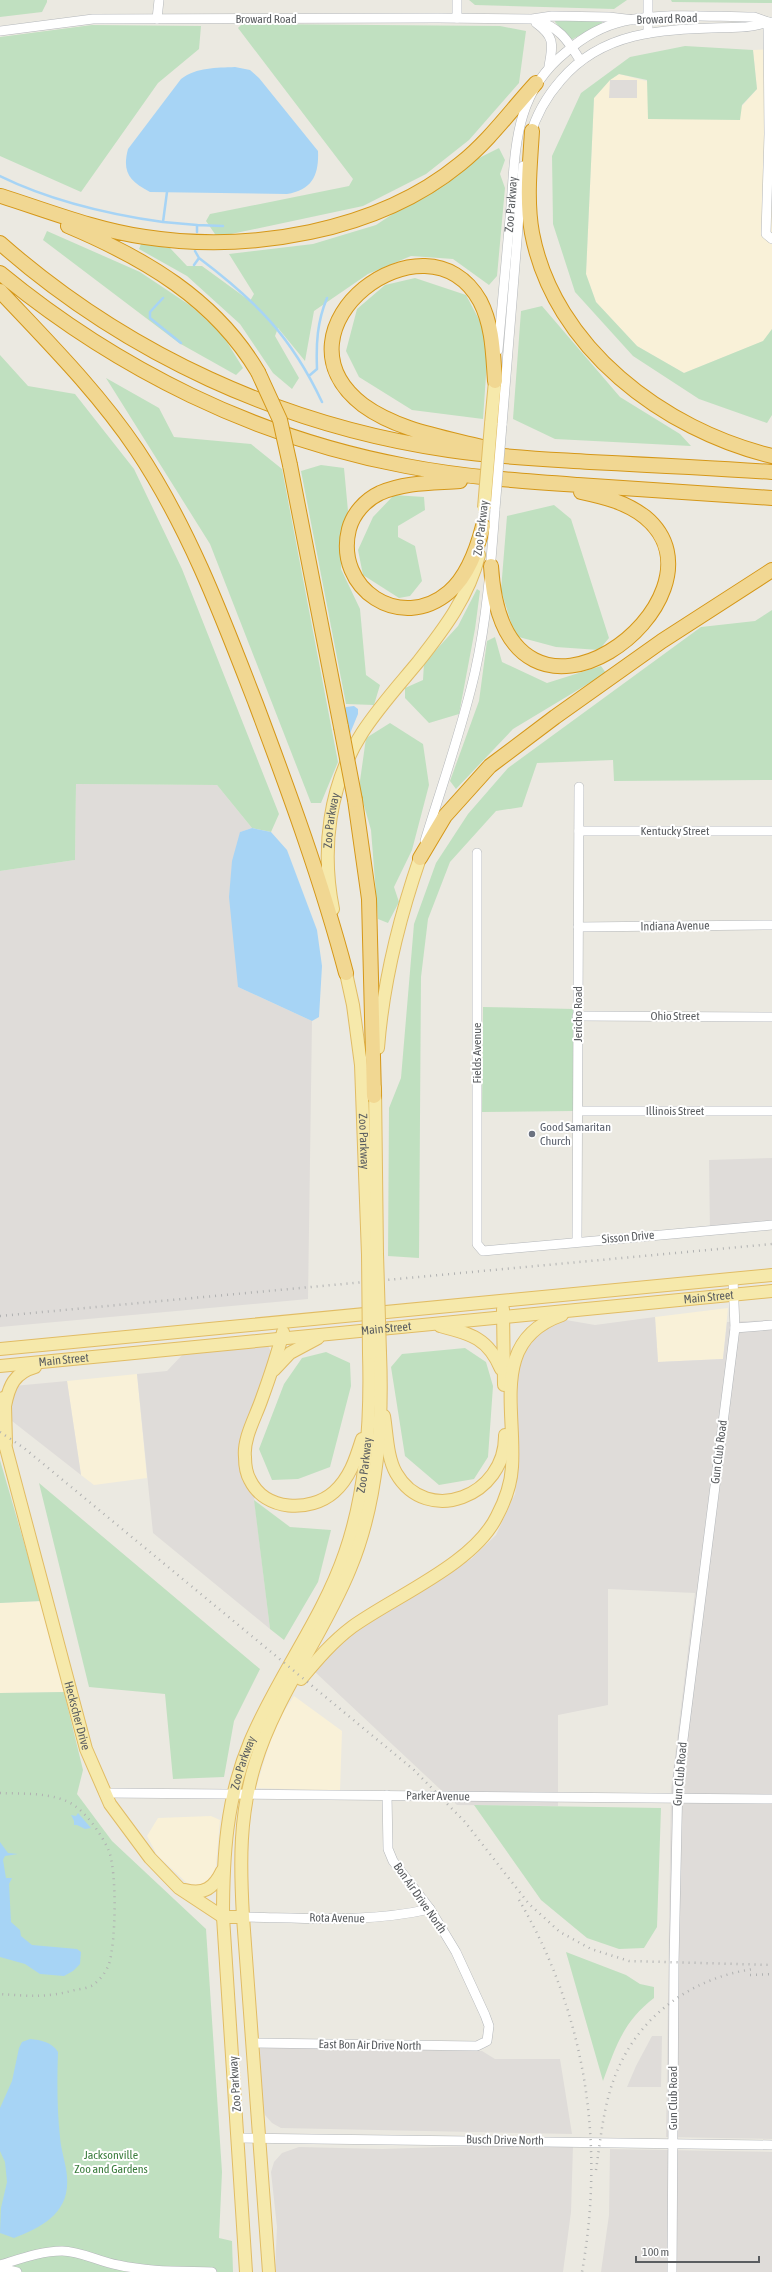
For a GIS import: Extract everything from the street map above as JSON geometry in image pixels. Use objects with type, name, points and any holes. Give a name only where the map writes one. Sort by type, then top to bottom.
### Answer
[{"type":"highway","points":[[0,196],[114,231],[171,240],[204,242],[247,241],[310,232],[374,212],[424,188],[444,176],[493,135],[536,82]]},
{"type":"highway","points":[[532,131],[529,192],[532,234],[547,282],[574,328],[609,367],[652,403],[703,432],[753,452],[772,456]]},
{"type":"highway","points":[[0,196],[110,244],[150,265],[176,282],[221,322],[238,342],[258,372],[280,420],[355,800],[368,899],[374,1096]]},
{"type":"highway","points":[[0,243],[54,287],[122,333],[188,369],[249,396],[318,421],[376,437],[450,450],[525,458],[772,472]]},
{"type":"highway","points":[[495,381],[491,330],[486,315],[475,293],[458,276],[447,270],[418,266],[382,277],[355,295],[340,315],[336,325],[332,346],[336,370],[347,388],[363,405],[407,427],[525,458]]},
{"type":"highway","points":[[0,273],[49,312],[111,353],[178,390],[246,420],[310,442],[376,460],[450,474],[540,482],[772,498]]},
{"type":"highway","points":[[0,291],[64,358],[121,429],[165,496],[184,530],[232,642],[277,760],[330,912],[346,973]]},
{"type":"highway","points":[[483,526],[473,557],[459,581],[445,596],[422,606],[399,607],[376,600],[358,584],[348,563],[347,542],[351,523],[358,511],[369,500],[379,494],[409,484],[500,479]]},
{"type":"highway","points":[[491,566],[494,598],[507,636],[526,656],[549,665],[572,665],[608,653],[632,635],[653,612],[666,586],[668,563],[663,543],[650,522],[632,508],[618,501],[540,482]]},
{"type":"highway","points":[[420,858],[445,816],[490,766],[662,642],[772,570]]},
{"type":"main road","name":"Zoo Parkway","points":[[372,1254],[363,1087],[357,1028],[330,896],[327,858],[330,819],[338,782],[362,732],[441,633],[461,602],[475,568],[483,526],[490,508],[497,425],[495,381]]},
{"type":"main road","name":"Zoo Parkway","points":[[246,2272],[223,1917],[227,1822],[233,1792],[250,1742],[317,1616],[346,1552],[362,1486],[374,1353],[372,1254],[374,1096],[380,1027],[390,962],[408,892],[420,858]]},
{"type":"main road","name":"Main Street","points":[[1,1350],[772,1275]]},
{"type":"main road","name":"Main Street","points":[[0,1366],[772,1291]]},
{"type":"main road","points":[[283,1699],[326,1649],[352,1628],[460,1559],[489,1529],[507,1494],[512,1468],[506,1301]]},
{"type":"main road","points":[[382,1401],[391,1457],[396,1473],[407,1486],[421,1495],[438,1500],[454,1500],[481,1488],[498,1468],[505,1441],[508,1377],[526,1336],[552,1319],[576,1310]]},
{"type":"main road","points":[[285,1322],[272,1373],[247,1439],[244,1454],[247,1471],[254,1488],[269,1500],[278,1504],[316,1503],[335,1492],[353,1465],[369,1412]]},
{"type":"main road","points":[[431,1324],[457,1330],[481,1340],[495,1354],[508,1377]]},
{"type":"main road","points":[[272,1373],[290,1353],[324,1334]]},
{"type":"main road","name":"Zoo Parkway","points":[[269,2272],[240,1861],[248,1793],[261,1748],[283,1699],[319,1634],[351,1569],[372,1493],[382,1401],[374,1353]]},
{"type":"main road","points":[[5,1406],[10,1384],[17,1376],[23,1371],[55,1361]]},
{"type":"main road","name":"Heckscher Drive","points":[[0,1392],[5,1406],[6,1448]]},
{"type":"main road","name":"Heckscher Drive","points":[[0,1433],[6,1448],[86,1749],[104,1793],[133,1837],[179,1888],[223,1917]]},
{"type":"main road","points":[[179,1888],[191,1892],[209,1889],[217,1882],[224,1866]]},
{"type":"main road","points":[[223,1917],[243,1917]]},
{"type":"street","points":[[156,18],[159,0]]},
{"type":"street","points":[[457,0],[457,18]]},
{"type":"street","points":[[648,0],[648,33]]},
{"type":"street","points":[[532,19],[559,16],[609,17],[634,20]]},
{"type":"street","name":"Broward Road","points":[[571,47],[609,26],[648,18],[754,17],[770,22]]},
{"type":"street","name":"Broward Road","points":[[0,31],[93,19],[532,19]]},
{"type":"street","points":[[532,19],[554,27],[580,60]]},
{"type":"street","points":[[532,19],[550,36],[552,47],[549,66]]},
{"type":"street","points":[[770,22],[766,234],[772,239]]},
{"type":"street","name":"Broward Road","points":[[580,60],[612,42],[648,33],[753,27],[770,22]]},
{"type":"street","name":"Zoo Parkway","points":[[495,381],[516,147],[522,116],[536,82],[549,66],[571,47]]},
{"type":"street","name":"Zoo Parkway","points":[[497,425],[523,166],[532,131],[546,100],[580,60]]},
{"type":"street","name":"Zoo Parkway","points":[[420,858],[462,724],[474,678],[491,566],[490,508]]},
{"type":"street","name":"Jericho Road","points":[[577,1241],[579,787]]},
{"type":"street","name":"Kentucky Street","points":[[579,832],[772,831]]},
{"type":"street","name":"Fields Avenue","points":[[477,853],[477,1244],[483,1251]]},
{"type":"street","name":"Indiana Avenue","points":[[578,927],[772,924]]},
{"type":"street","name":"Ohio Street","points":[[577,1016],[772,1017]]},
{"type":"street","name":"Illinois Street","points":[[578,1111],[772,1111]]},
{"type":"street","name":"Sisson Drive","points":[[483,1251],[577,1241],[772,1225]]},
{"type":"street","name":"Gun Club Road","points":[[672,2272],[678,1779],[735,1328],[733,1279]]},
{"type":"street","points":[[735,1328],[772,1325]]},
{"type":"street","name":"Parker Avenue","points":[[104,1793],[233,1792],[677,1799],[772,1799]]},
{"type":"street","name":"Bon Air Drive North","points":[[387,1795],[388,1849],[393,1860],[430,1909],[456,1952],[485,2014],[489,2026],[487,2041]]},
{"type":"street","name":"Rota Avenue","points":[[243,1917],[377,1918],[404,1915],[430,1909]]},
{"type":"street","name":"East Bon Air Drive North","points":[[252,2043],[477,2046],[487,2041]]},
{"type":"street","name":"Busch Drive North","points":[[238,2138],[772,2145]]},
{"type":"street","points":[[0,2266],[32,2255],[63,2251],[77,2252],[109,2264],[129,2268],[212,2272]]},
{"type":"street","points":[[0,2266],[17,2272]]},
{"type":"shaded area","points":[[772,49],[772,329],[764,341],[684,373],[637,346],[596,302],[586,274],[594,98],[610,80],[619,74],[742,106],[757,89],[753,50]]},
{"type":"shaded area","points":[[610,80],[637,80],[637,98],[609,98]]},
{"type":"shaded area","points":[[76,784],[217,785],[252,828],[240,832],[238,987],[312,1021],[308,1299],[0,1327],[0,871],[75,860]]},
{"type":"shaded area","points":[[772,1158],[772,1228],[710,1233],[709,1160]]},
{"type":"shaded area","points":[[728,1308],[723,1359],[658,1362],[655,1317]]},
{"type":"shaded area","points":[[655,1317],[658,1362],[723,1359],[727,1322],[772,1320],[772,2139],[666,2137],[671,1789],[695,1593],[608,1589],[608,1705],[558,1715],[558,1806],[457,1805],[314,1671],[354,1631],[471,1559],[496,1535],[515,1494],[519,1462],[517,1370],[522,1354],[535,1335],[554,1324],[566,1320],[595,1325]]},
{"type":"shaded area","points":[[268,1346],[271,1351],[271,1363],[243,1443],[253,1489],[270,1629],[153,1533],[137,1374],[167,1371],[184,1353]]},
{"type":"shaded area","points":[[137,1374],[147,1478],[94,1485],[81,1475],[67,1381]]},
{"type":"shaded area","points":[[67,1381],[81,1475],[12,1421],[11,1396],[14,1386]]},
{"type":"shaded area","points":[[41,1601],[64,1692],[0,1693],[0,1603]]},
{"type":"shaded area","points":[[294,1696],[342,1731],[340,1791],[256,1788],[275,1725]]},
{"type":"shaded area","points":[[211,1816],[220,1820],[215,1876],[205,1884],[195,1885],[187,1883],[157,1855],[147,1836],[158,1818]]},
{"type":"shaded area","points":[[652,2036],[662,2036],[661,2087],[627,2087],[636,2066]]},
{"type":"shaded area","points":[[259,2047],[482,2051],[495,2059],[560,2059],[572,2134],[281,2128],[272,2123],[265,2115],[261,2104]]},
{"type":"shaded area","points":[[472,2146],[573,2146],[571,2212],[563,2272],[275,2272],[277,2227],[271,2172],[274,2162],[282,2153],[299,2147],[382,2149]]},
{"type":"shaded area","points":[[610,2149],[772,2152],[772,2272],[601,2272],[609,2215]]},
{"type":"green space","points":[[0,0],[47,0],[47,2],[42,12],[0,17]]},
{"type":"green space","points":[[469,0],[627,0],[614,9],[475,5]]},
{"type":"green space","points":[[671,0],[772,0],[772,3],[672,2]]},
{"type":"green space","points":[[556,19],[603,20],[602,23],[571,40],[555,22]]},
{"type":"green space","points":[[242,24],[500,26],[526,31],[519,83],[469,140],[426,174],[363,206],[217,237],[206,221],[210,214],[349,186],[353,179],[238,28]]},
{"type":"green space","points":[[92,25],[201,26],[199,49],[158,83],[81,192],[0,156],[0,37]]},
{"type":"green space","points":[[685,46],[753,50],[757,89],[742,105],[740,120],[648,119],[647,80],[619,74],[610,80],[594,98],[586,274],[596,302],[637,346],[684,373],[763,341],[772,329],[772,415],[767,423],[699,399],[633,356],[575,292],[553,224],[552,156],[581,93],[630,57]]},
{"type":"green space","points":[[499,148],[505,160],[500,174],[505,188],[497,276],[489,285],[453,259],[411,256],[368,274],[314,311],[305,361],[278,328],[275,336],[299,378],[292,389],[273,373],[240,324],[187,276],[139,249],[141,244],[170,248],[187,266],[202,266],[250,301],[254,294],[229,254],[313,244],[376,225],[473,161]]},
{"type":"green space","points":[[47,231],[140,272],[191,306],[222,334],[243,368],[236,375],[179,343],[43,240]]},
{"type":"green space","points":[[415,278],[466,295],[482,325],[487,361],[483,419],[412,410],[359,377],[346,351],[357,309],[385,285]]},
{"type":"green space","points":[[542,306],[620,397],[680,434],[691,446],[555,439],[513,419],[521,311]]},
{"type":"green space","points":[[0,355],[28,386],[75,394],[134,469],[182,569],[279,814],[271,832],[252,828],[217,785],[76,784],[75,860],[0,871]]},
{"type":"green space","points":[[106,378],[159,408],[174,437],[251,444],[282,469],[338,762],[321,803],[311,803],[210,544]]},
{"type":"green space","points":[[321,465],[344,468],[348,511],[342,527],[341,569],[360,609],[366,675],[380,685],[374,705],[346,704],[301,471]]},
{"type":"green space","points":[[394,495],[424,497],[425,510],[398,526],[398,537],[415,546],[422,581],[410,596],[399,598],[363,575],[358,550],[373,517]]},
{"type":"green space","points":[[554,505],[571,519],[609,638],[599,650],[556,647],[515,636],[501,590],[507,516]]},
{"type":"green space","points":[[477,589],[480,591],[475,629],[459,714],[429,723],[405,698],[405,688],[423,680],[424,663],[458,626]]},
{"type":"green space","points":[[772,610],[772,780],[614,781],[613,760],[537,763],[522,807],[496,811],[450,862],[428,919],[421,977],[419,1258],[388,1256],[389,1108],[401,1078],[414,924],[436,863],[468,814],[508,768],[701,627],[755,621]]},
{"type":"green space","points":[[495,637],[502,662],[547,683],[601,666],[606,673],[513,729],[456,789],[450,781],[479,701],[487,641]]},
{"type":"green space","points":[[390,723],[423,744],[429,785],[412,850],[394,887],[399,902],[388,923],[378,919],[371,830],[359,788],[366,738]]},
{"type":"green space","points":[[483,1007],[574,1009],[573,1111],[482,1112]]},
{"type":"green space","points":[[465,1348],[486,1362],[493,1386],[488,1457],[474,1479],[439,1485],[405,1456],[391,1367],[402,1354]]},
{"type":"green space","points":[[326,1352],[350,1363],[351,1386],[330,1467],[298,1479],[272,1480],[259,1449],[284,1384],[302,1358]]},
{"type":"green space","points":[[0,1460],[41,1601],[0,1603]]},
{"type":"green space","points":[[39,1483],[260,1669],[234,1721],[224,1777],[173,1779],[165,1694],[89,1687]]},
{"type":"green space","points":[[254,1500],[290,1527],[331,1530],[318,1582],[284,1640],[270,1629]]},
{"type":"green space","name":"Jacksonville Zoo and Gardens","points":[[64,1692],[83,1770],[77,1794],[112,1841],[206,1929],[222,2172],[219,2238],[232,2241],[233,2272],[0,2272],[0,1693]]},
{"type":"green space","points":[[474,1805],[661,1808],[657,1927],[644,1948],[619,1949],[587,1938],[541,1900]]},
{"type":"green space","points":[[566,1952],[626,1975],[640,1984],[654,1987],[654,1998],[635,2016],[622,2035],[603,2081]]},
{"type":"water","points":[[235,67],[250,70],[259,78],[318,151],[317,167],[313,180],[303,189],[287,194],[150,192],[132,180],[126,164],[128,149],[181,79],[200,70]]},
{"type":"water","points":[[354,706],[358,709],[358,714],[349,736],[344,710],[346,707]]},
{"type":"water","points":[[252,828],[271,832],[287,850],[317,930],[322,966],[319,1017],[312,1021],[238,987],[229,897],[232,861],[240,832]]},
{"type":"water","points":[[78,1813],[91,1828],[85,1829],[74,1825],[71,1815],[76,1816]]},
{"type":"water","points":[[0,1842],[8,1853],[18,1854],[5,1856],[3,1860],[6,1878],[12,1878],[9,1884],[11,1922],[20,1930],[21,1936],[32,1945],[77,1949],[81,1952],[80,1964],[73,1971],[64,1976],[40,1974],[25,1964],[0,1957]]},
{"type":"water","points":[[30,2039],[49,2044],[58,2052],[58,2116],[67,2177],[67,2190],[59,2209],[52,2217],[35,2229],[14,2238],[0,2233],[1,2208],[7,2182],[5,2162],[0,2151],[0,2108],[12,2081],[19,2048],[22,2042]]},
{"type":"waterway","points":[[0,176],[39,193],[100,211],[163,222],[167,192]]},
{"type":"waterway","points":[[163,222],[197,225],[197,232]]},
{"type":"waterway","points":[[197,225],[223,226]]},
{"type":"waterway","points":[[195,251],[199,258],[238,289],[270,321],[298,358],[322,402]]},
{"type":"waterway","points":[[194,265],[199,258]]},
{"type":"waterway","points":[[163,298],[150,312],[150,318],[181,343]]},
{"type":"waterway","points":[[310,375],[317,369],[318,333],[321,316],[327,298]]},
{"type":"railway","points":[[0,1316],[772,1244]]},
{"type":"railway","points":[[0,1432],[24,1448],[414,1770],[465,1822],[529,1904],[560,1932],[591,1949],[629,1961],[772,1965]]},
{"type":"railway","points":[[0,1793],[37,1794],[56,1797],[78,1808],[98,1831],[109,1851],[112,1862],[115,1908],[113,1940],[109,1964],[102,1976],[93,1985],[65,1993],[46,1995],[29,1996],[0,1994]]},
{"type":"railway","points":[[519,1900],[542,1943],[560,1988],[574,2034],[584,2080],[590,2128],[591,2175],[589,2224],[582,2272]]},
{"type":"railway","points":[[596,2170],[609,2093],[618,2069],[628,2049],[641,2031],[656,2015],[691,1989],[732,1973],[754,1969]]},
{"type":"railway","points":[[750,1975],[772,1974]]},
{"type":"place","name":"Good Samaritan Church","points":[[532,1134]]}]
